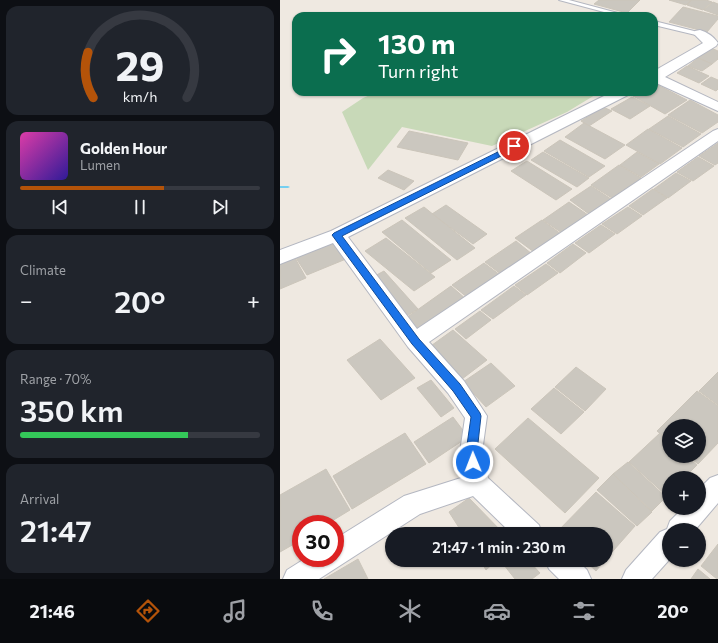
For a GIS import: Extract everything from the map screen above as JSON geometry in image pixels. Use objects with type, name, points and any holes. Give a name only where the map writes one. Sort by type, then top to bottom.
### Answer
[{"type":"street","points":[[658,75],[711,43],[700,34]]},
{"type":"street","points":[[658,79],[718,107]]},
{"type":"street","points":[[280,257],[336,235],[615,96]]},
{"type":"street","points":[[415,342],[718,134]]},
{"type":"street","points":[[336,235],[415,342],[456,388],[476,416],[471,452],[477,484],[523,527]]},
{"type":"street","points":[[344,548],[413,504],[477,484]]},
{"type":"street","points":[[706,500],[718,486]]},
{"type":"street","points":[[685,523],[693,515]]},
{"type":"street","points":[[635,579],[662,549]]},
{"type":"street","points":[[296,579],[315,567]]},
{"type":"street","points":[[565,567],[578,579]]},
{"type":"lane","points":[[562,0],[610,12]]},
{"type":"lane","points":[[658,24],[700,34]]},
{"type":"green space","points":[[368,96],[593,96],[567,112],[492,146],[402,127],[368,170],[342,112]]},
{"type":"building","points":[[599,0],[640,0],[628,12],[594,4]]},
{"type":"building","points":[[669,0],[691,0],[686,5]]},
{"type":"building","points":[[692,0],[706,0],[712,2],[703,10],[687,5]]},
{"type":"building","points":[[713,2],[718,4],[718,15],[704,10]]},
{"type":"building","points":[[683,7],[718,16],[718,19],[707,32],[669,22]]},
{"type":"building","points":[[711,48],[718,51],[718,59],[712,64],[698,58]]},
{"type":"building","points":[[698,58],[712,64],[702,71],[688,66]]},
{"type":"building","points":[[687,66],[709,76],[699,83],[677,73]]},
{"type":"building","points":[[711,77],[718,80],[718,89],[716,91],[701,84]]},
{"type":"building","points":[[658,85],[687,100],[665,114],[633,96],[658,96]]},
{"type":"building","points":[[632,97],[650,106],[630,119],[611,109]]},
{"type":"building","points":[[690,100],[718,115],[718,122],[702,133],[668,115]]},
{"type":"building","points":[[603,107],[612,111],[589,126],[581,121]]},
{"type":"building","points":[[668,116],[701,134],[683,147],[649,129]]},
{"type":"building","points":[[584,123],[625,145],[605,159],[565,137]]},
{"type":"building","points":[[648,129],[682,148],[660,164],[626,145]]},
{"type":"building","points":[[409,131],[468,143],[458,160],[397,147]]},
{"type":"building","points":[[560,140],[605,166],[589,177],[544,151]]},
{"type":"building","points":[[718,143],[718,163],[715,165],[699,156]]},
{"type":"building","points":[[543,152],[589,178],[577,187],[531,160]]},
{"type":"building","points":[[637,152],[659,164],[641,177],[620,165]]},
{"type":"building","points":[[698,157],[714,166],[693,181],[677,172]]},
{"type":"building","points":[[527,161],[572,189],[556,200],[511,171]]},
{"type":"building","points":[[619,165],[641,178],[612,198],[591,185]]},
{"type":"building","points":[[388,170],[414,181],[404,190],[378,178]]},
{"type":"building","points":[[676,173],[691,181],[668,198],[654,189]]},
{"type":"building","points":[[591,186],[611,199],[589,214],[570,200]]},
{"type":"building","points":[[653,189],[667,198],[643,215],[629,206]]},
{"type":"building","points":[[569,202],[588,215],[562,233],[543,220]]},
{"type":"building","points":[[446,205],[487,234],[473,244],[432,214]]},
{"type":"building","points":[[424,207],[475,248],[457,260],[405,218]]},
{"type":"building","points":[[628,207],[642,216],[617,234],[602,224]]},
{"type":"building","points":[[402,220],[451,260],[431,273],[382,232]]},
{"type":"building","points":[[542,220],[561,234],[534,252],[515,238]]},
{"type":"building","points":[[601,225],[615,234],[589,253],[575,243]]},
{"type":"building","points":[[386,238],[435,277],[414,291],[365,251]]},
{"type":"building","points":[[516,241],[532,254],[502,275],[485,262]]},
{"type":"building","points":[[335,242],[346,259],[307,275],[296,258]]},
{"type":"building","points":[[573,244],[586,253],[560,273],[547,263]]},
{"type":"building","points":[[295,258],[306,278],[280,289],[280,264]]},
{"type":"building","points":[[484,263],[500,275],[468,298],[452,285]]},
{"type":"building","points":[[546,264],[558,273],[527,295],[515,285]]},
{"type":"building","points":[[384,271],[418,309],[405,317],[371,278]]},
{"type":"building","points":[[451,286],[467,300],[420,332],[406,318]]},
{"type":"building","points":[[514,286],[526,295],[493,319],[481,310]]},
{"type":"building","points":[[480,311],[491,320],[466,339],[455,329]]},
{"type":"building","points":[[453,330],[487,360],[462,379],[428,348]]},
{"type":"building","points":[[380,339],[415,378],[381,400],[347,360]]},
{"type":"building","points":[[491,363],[515,386],[486,407],[463,382]]},
{"type":"building","points":[[576,367],[606,389],[585,411],[555,387]]},
{"type":"building","points":[[718,372],[718,405],[699,391]]},
{"type":"building","points":[[431,380],[454,408],[441,417],[417,388]]},
{"type":"building","points":[[554,388],[584,412],[561,434],[531,409]]},
{"type":"building","points":[[697,391],[718,406],[718,443],[706,456],[706,419],[669,419]]},
{"type":"building","points":[[453,417],[468,437],[429,463],[414,442]]},
{"type":"building","points":[[528,418],[599,478],[565,513],[495,449]]},
{"type":"building","points":[[662,426],[662,435],[657,431]]},
{"type":"building","points":[[405,433],[426,464],[352,509],[333,476]]},
{"type":"building","points":[[660,433],[662,435],[662,463],[695,463],[697,465],[691,471],[662,471],[662,492],[629,462]]},
{"type":"building","points":[[628,462],[662,493],[662,501],[652,511],[613,474]]},
{"type":"building","points":[[326,469],[350,510],[342,515],[292,515],[292,545],[280,552],[280,495]]},
{"type":"building","points":[[613,474],[652,512],[637,526],[597,490]]},
{"type":"building","points":[[596,492],[635,526],[613,551],[613,527],[562,527]]},
{"type":"building","points":[[469,498],[497,527],[459,527],[449,512]]},
{"type":"building","points":[[718,544],[718,579],[702,567],[706,567],[706,560]]},
{"type":"building","points":[[358,559],[368,579],[324,579]]},
{"type":"building","points":[[506,567],[534,567],[540,573],[532,579],[515,579]]},
{"type":"building","points":[[592,567],[599,567],[596,571]]},
{"type":"building","points":[[698,569],[710,579],[691,579]]},
{"type":"waterway","points":[[280,187],[288,187]]},
{"type":"route","points":[[473,462],[471,452],[476,416],[456,388],[415,342],[336,235],[514,146]]}]
